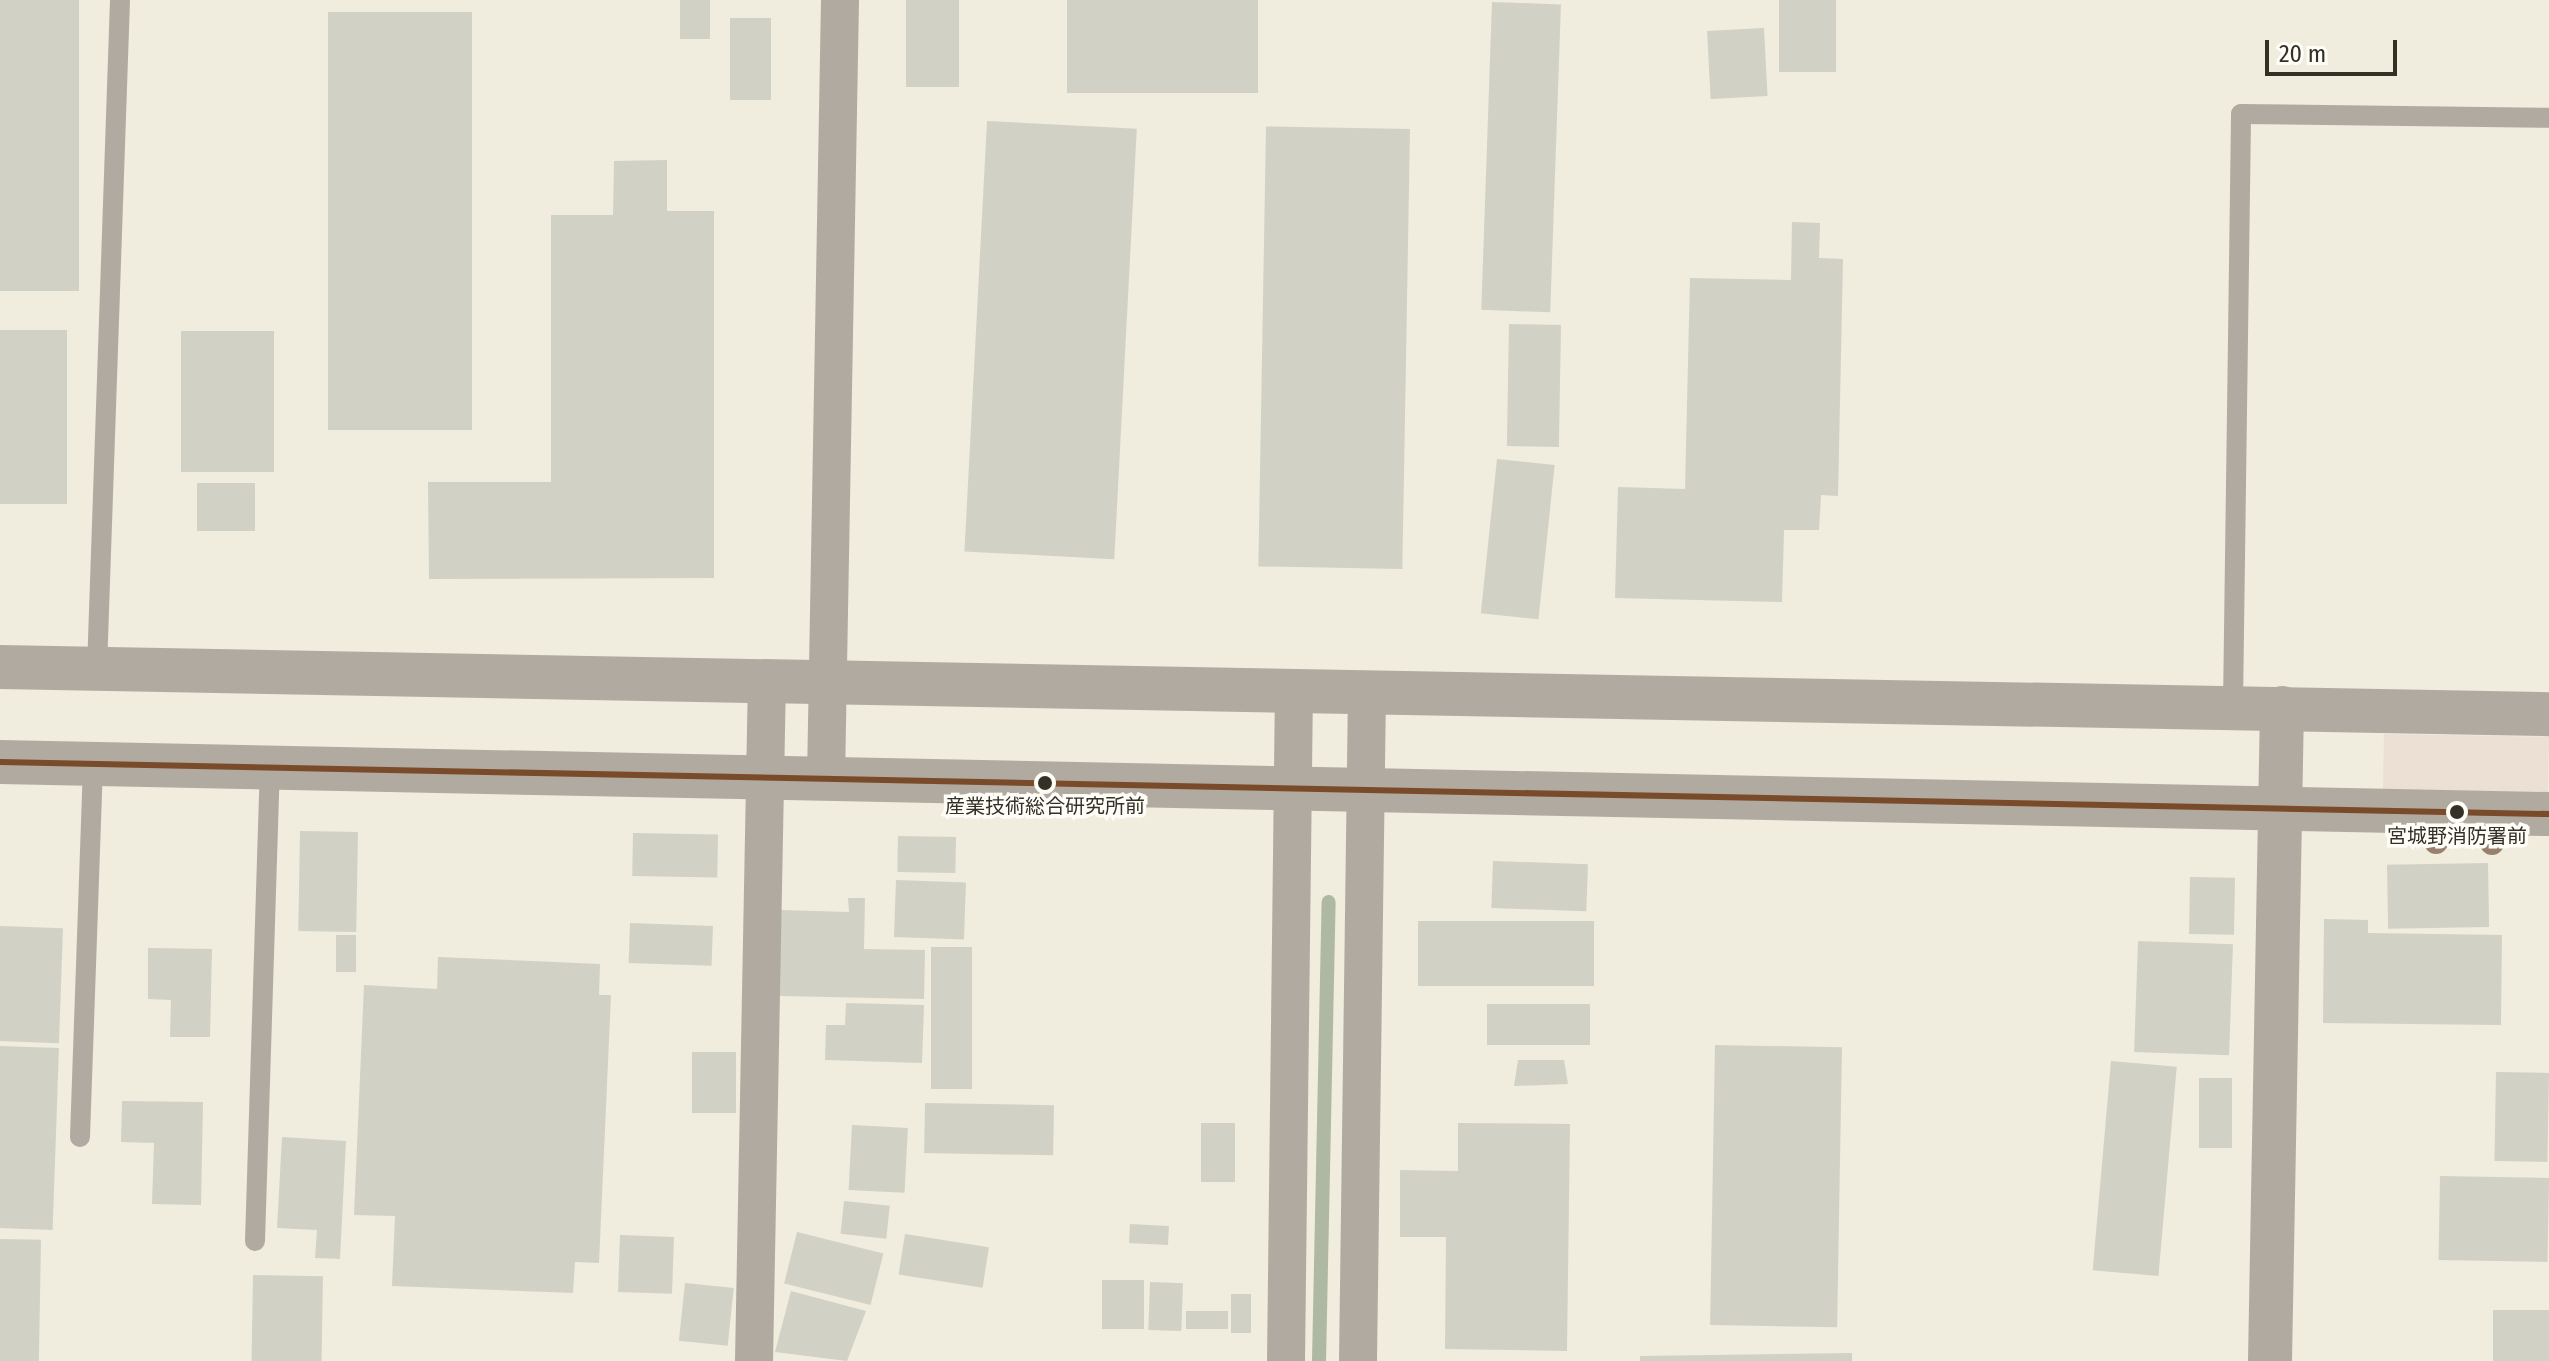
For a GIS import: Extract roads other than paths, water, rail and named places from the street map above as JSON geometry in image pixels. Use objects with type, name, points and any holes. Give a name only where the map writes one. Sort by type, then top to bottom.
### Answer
[{"type":"street","points":[[826,779],[840,0]]},
{"type":"street","points":[[0,667],[2233,705],[2549,714]]},
{"type":"street","points":[[754,1361],[762,776],[767,680]]},
{"type":"street","points":[[1286,1361],[1294,690]]},
{"type":"street","points":[[1358,1361],[1367,692]]},
{"type":"street","points":[[2270,1361],[2282,708]]},
{"type":"street","points":[[0,762],[762,776],[1368,795],[2549,814]]},
{"type":"lane","points":[[97,669],[120,0]]},
{"type":"lane","points":[[2233,705],[2241,114],[2549,118]]},
{"type":"lane","points":[[80,1137],[93,764]]},
{"type":"lane","points":[[255,1241],[270,767]]},
{"type":"waterway","points":[[1319,1361],[1329,902]]},
{"type":"place","name":"産業技術総合研究所前","points":[[1045,783]]},
{"type":"place","name":"宮城野消防署前","points":[[2457,812]]}]
